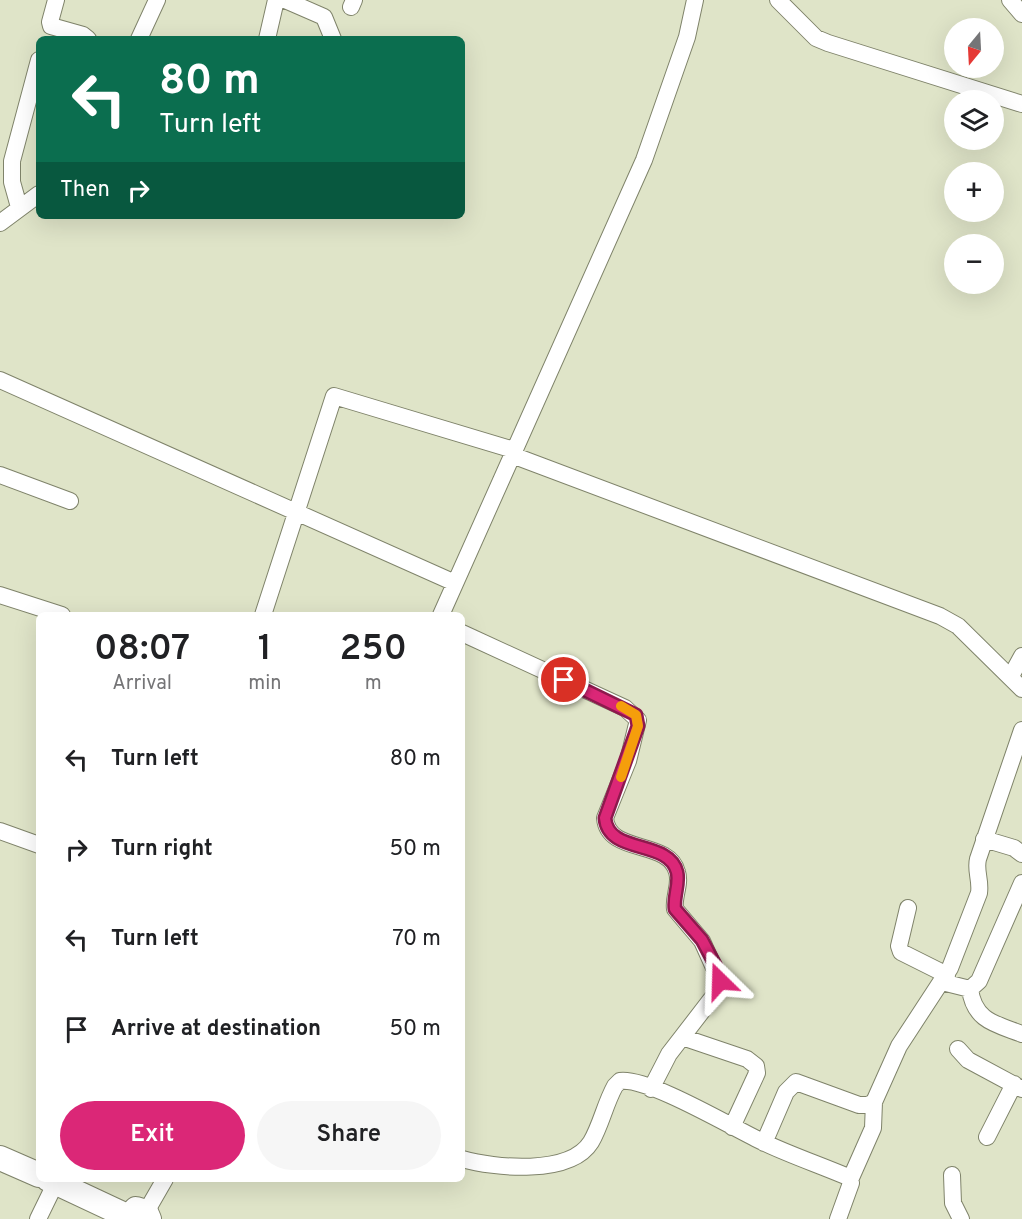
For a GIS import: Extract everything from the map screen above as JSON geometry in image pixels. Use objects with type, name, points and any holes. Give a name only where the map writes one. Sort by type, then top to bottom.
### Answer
[{"type":"highway","points":[[0,1158],[36,1174]]},
{"type":"highway","points":[[55,1182],[137,1217]]},
{"type":"street","points":[[56,0],[49,32],[84,36]]},
{"type":"street","points":[[140,36],[157,0]]},
{"type":"street","points":[[268,36],[276,0]]},
{"type":"street","points":[[285,0],[324,17],[332,36]]},
{"type":"street","points":[[442,612],[644,160],[687,36],[694,0]]},
{"type":"street","points":[[778,0],[816,38],[828,44],[1022,104]]},
{"type":"street","points":[[1010,0],[1022,14]]},
{"type":"street","points":[[19,207],[12,182],[12,161],[36,71]]},
{"type":"street","points":[[0,223],[36,196]]},
{"type":"street","points":[[0,380],[455,583]]},
{"type":"street","points":[[264,612],[328,408],[334,396],[513,453],[940,616],[958,626],[1016,682]]},
{"type":"street","points":[[0,475],[70,501]]},
{"type":"street","points":[[0,595],[53,612]]},
{"type":"street","points":[[465,634],[636,715],[638,726],[605,818],[606,824],[621,840],[663,856],[675,866],[678,873],[675,909],[702,940],[720,974],[716,993],[669,1054],[651,1089]]},
{"type":"street","points":[[1016,682],[1022,656]]},
{"type":"street","points":[[838,1219],[850,1180],[873,1128],[874,1102],[899,1046],[945,979],[980,893],[976,866],[1022,730]]},
{"type":"street","points":[[0,831],[36,844]]},
{"type":"street","points":[[984,838],[1022,854]]},
{"type":"street","points":[[970,989],[979,981],[1022,883]]},
{"type":"street","points":[[908,908],[899,946],[901,952],[945,979],[970,989]]},
{"type":"street","points":[[970,989],[973,1007],[979,1013],[1022,1034]]},
{"type":"street","points":[[682,1038],[747,1059],[756,1066],[757,1073],[732,1127]]},
{"type":"street","points":[[958,1048],[968,1060],[1018,1087],[987,1137]]},
{"type":"street","points":[[465,1160],[489,1165],[529,1166],[552,1164],[569,1158],[590,1143],[612,1091],[620,1081],[631,1081],[850,1180]]},
{"type":"street","points":[[764,1143],[786,1092],[793,1083],[804,1083],[859,1105],[868,1106],[874,1102]]},
{"type":"street","points":[[952,1175],[953,1203],[961,1219]]},
{"type":"street","points":[[38,1219],[47,1182]]},
{"type":"street","points":[[137,1217],[163,1182]]},
{"type":"slow traffic","points":[[621,706],[636,715],[638,726],[621,777]]},
{"type":"route","points":[[564,680],[636,715],[638,726],[628,761],[605,818],[606,824],[614,836],[663,856],[675,866],[678,873],[675,909],[680,919],[702,940],[720,974],[720,981]]}]
